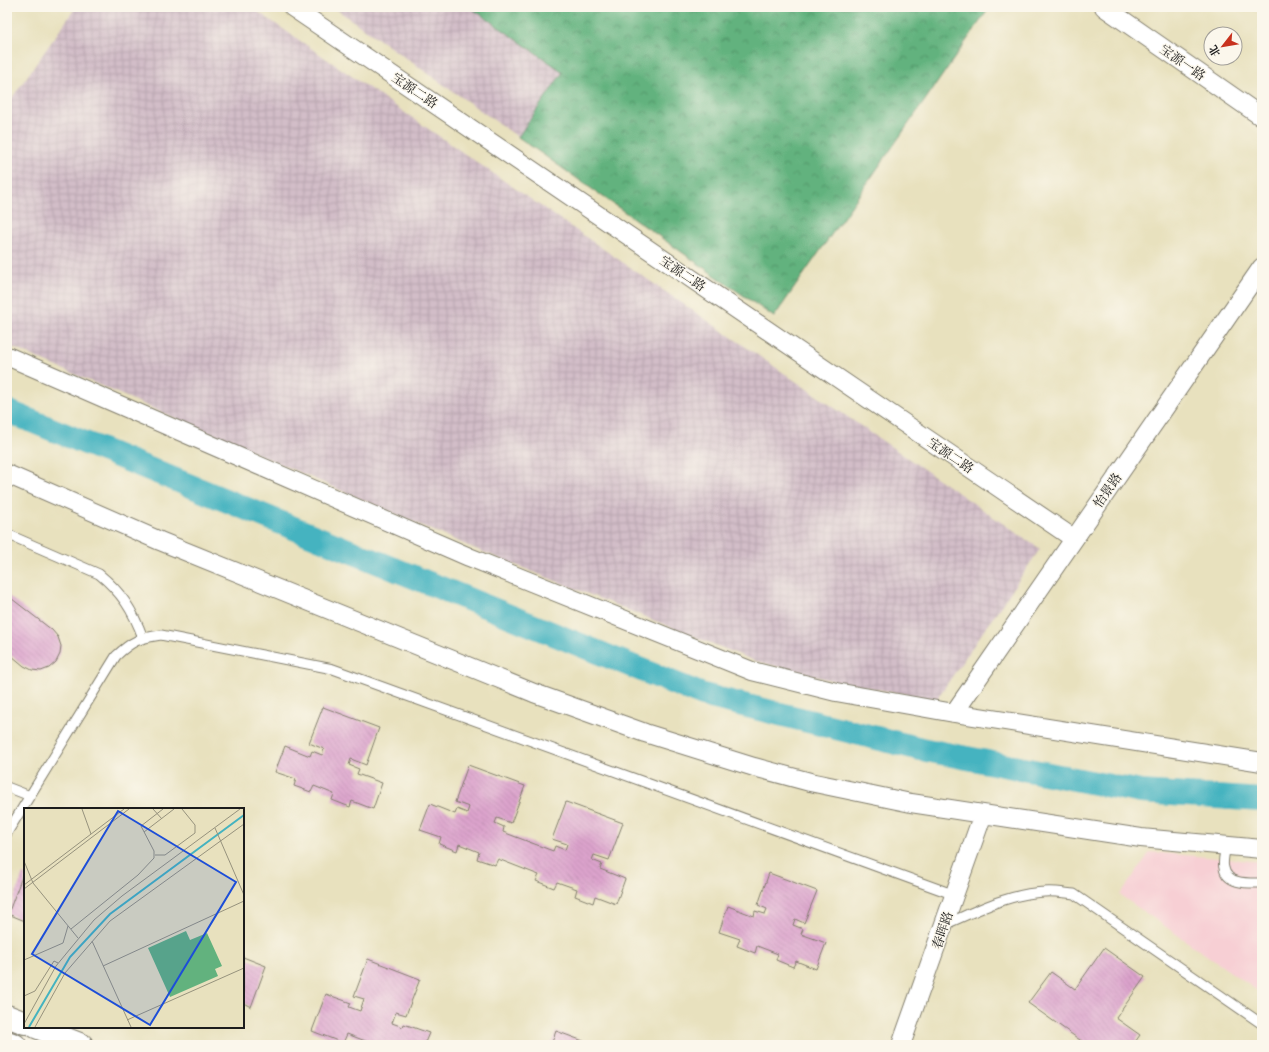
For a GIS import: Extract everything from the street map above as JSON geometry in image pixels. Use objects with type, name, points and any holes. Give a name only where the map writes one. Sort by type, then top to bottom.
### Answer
[{"type":"street","name":"宝源二路","points":[[292,7],[1074,538]]},
{"type":"street","name":"宝源一路","points":[[1104,7],[1262,117]]},
{"type":"street","name":"怡景路","points":[[954,713],[1262,267]]},
{"type":"street","points":[[7,356],[469,558],[752,671],[836,692],[954,713],[1262,762]]},
{"type":"street","points":[[7,474],[160,540],[527,690],[645,732],[754,767],[810,782],[912,803],[1141,838],[1262,849]]},
{"type":"street","name":"春晖路","points":[[902,1045],[983,814]]},
{"type":"street","points":[[7,1016],[24,1023]]},
{"type":"street","points":[[39,1028],[82,1045]]},
{"type":"street","points":[[7,1042],[15,1045]]},
{"type":"lane","points":[[7,534],[99,574],[111,584],[130,608],[138,622],[143,638]]},
{"type":"lane","points":[[7,834],[116,656],[128,645],[143,638],[161,635],[333,670],[955,895]]},
{"type":"lane","points":[[7,787],[30,796]]},
{"type":"lane","points":[[1226,846],[1224,868],[1229,877],[1236,882],[1262,883]]},
{"type":"lane","points":[[944,925],[1009,898],[1027,893],[1045,891],[1074,894],[1262,1024]]},
{"type":"shaded area","points":[[76,7],[251,7],[1040,549],[936,700],[838,682],[755,661],[473,548],[7,345],[7,105]]},
{"type":"shaded area","points":[[333,7],[470,7],[563,72],[518,137]]},
{"type":"shaded area","points":[[1150,852],[1262,862],[1262,994],[1120,895]]},
{"type":"green space","points":[[470,7],[990,7],[774,317],[518,137],[563,72]]},
{"type":"building","points":[[7,595],[52,630],[58,637],[61,646],[60,654],[56,662],[49,668],[41,671],[32,670],[24,666],[12,656],[7,662]]},
{"type":"building","points":[[323,707],[379,728],[366,765],[351,759],[349,765],[359,769],[357,774],[382,783],[373,809],[352,801],[350,807],[332,800],[334,794],[314,786],[311,792],[294,786],[296,779],[275,772],[285,746],[310,756],[312,751],[322,755],[324,749],[309,743]]},
{"type":"building","points":[[468,765],[525,786],[511,823],[497,818],[495,823],[504,827],[503,832],[553,851],[555,846],[565,850],[567,844],[552,839],[566,802],[623,823],[609,860],[594,855],[592,860],[602,864],[600,869],[625,879],[616,904],[595,896],[593,903],[575,896],[577,889],[557,882],[554,888],[536,881],[539,875],[498,859],[495,865],[477,859],[479,852],[459,844],[457,851],[439,844],[441,837],[420,830],[430,804],[455,814],[457,809],[467,813],[469,807],[455,802]]},
{"type":"building","points":[[769,873],[817,891],[804,923],[795,919],[793,925],[803,929],[801,934],[826,943],[816,969],[796,961],[793,967],[776,960],[778,954],[757,946],[755,953],[737,946],[740,939],[719,932],[728,906],[754,916],[755,911],[765,914],[767,909],[758,905]]},
{"type":"building","points":[[23,874],[24,921],[8,914]]},
{"type":"building","points":[[1104,948],[1145,977],[1116,1018],[1140,1035],[1133,1045],[1087,1045],[1028,1003],[1051,972],[1075,989]]},
{"type":"building","points":[[244,957],[266,966],[251,1007],[244,1004]]},
{"type":"building","points":[[368,959],[420,979],[406,1015],[396,1012],[392,1023],[403,1027],[404,1024],[429,1033],[424,1045],[376,1045],[347,1034],[343,1043],[312,1031],[326,994],[351,1003],[349,1007],[360,1011],[364,999],[354,996]]},
{"type":"building","points":[[556,1031],[594,1045],[551,1045]]},
{"type":"waterway","points":[[7,411],[703,695],[921,749],[1141,792],[1262,800]]}]
